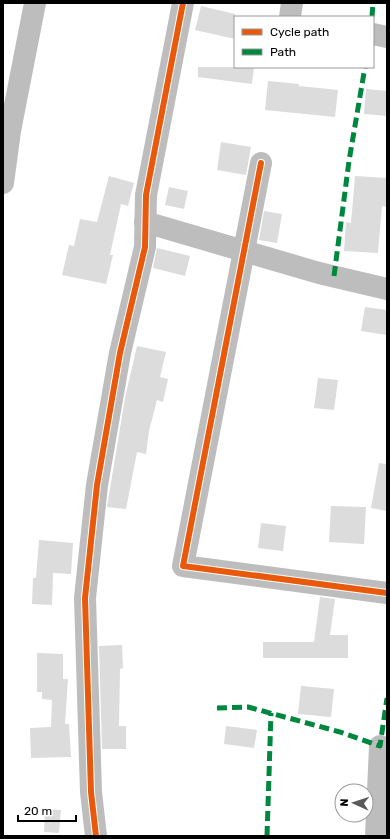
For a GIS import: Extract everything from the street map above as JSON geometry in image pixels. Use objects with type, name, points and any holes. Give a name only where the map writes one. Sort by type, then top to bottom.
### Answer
[{"type":"street","points":[[3,183],[10,131],[35,3]]},
{"type":"street","points":[[96,836],[91,792],[85,598],[97,485],[120,353],[144,247],[146,195],[183,3]]},
{"type":"street","points":[[290,16],[292,3]]},
{"type":"street","points":[[374,34],[387,37]]},
{"type":"street","points":[[261,163],[183,566],[387,593]]},
{"type":"street","points":[[145,222],[319,272],[387,289]]},
{"type":"street","points":[[376,836],[380,746],[387,749]]},
{"type":"building","points":[[201,6],[235,14],[234,39],[195,30]]},
{"type":"building","points":[[198,67],[254,68],[252,84],[198,77]]},
{"type":"building","points":[[268,81],[338,90],[335,117],[265,110]]},
{"type":"building","points":[[366,89],[387,91],[387,116],[364,114]]},
{"type":"building","points":[[221,142],[251,147],[246,175],[217,170]]},
{"type":"building","points":[[109,176],[134,183],[128,206],[121,204],[110,255],[113,255],[106,284],[62,275],[69,245],[74,246],[80,219],[97,222]]},
{"type":"building","points":[[355,176],[387,178],[387,207],[382,206],[378,253],[344,251],[346,222],[351,223]]},
{"type":"building","points":[[169,187],[188,191],[184,209],[165,205]]},
{"type":"building","points":[[264,211],[282,214],[277,243],[259,240]]},
{"type":"building","points":[[157,248],[190,256],[185,276],[153,268]]},
{"type":"building","points":[[365,307],[387,310],[387,335],[361,331]]},
{"type":"building","points":[[137,346],[166,352],[160,377],[168,379],[163,402],[157,400],[149,431],[146,454],[137,452],[126,509],[107,507],[125,398]]},
{"type":"building","points":[[318,378],[338,380],[334,410],[314,408]]},
{"type":"building","points":[[379,463],[387,464],[387,511],[371,508]]},
{"type":"building","points":[[331,506],[366,507],[364,544],[329,542]]},
{"type":"building","points":[[261,523],[286,526],[283,551],[258,548]]},
{"type":"building","points":[[39,540],[73,543],[71,574],[53,573],[52,605],[32,604],[33,578],[36,578]]},
{"type":"building","points":[[320,597],[335,599],[330,635],[348,635],[348,658],[263,658],[263,642],[314,642]]},
{"type":"building","points":[[122,645],[123,668],[120,669],[119,726],[126,726],[126,749],[102,749],[99,646]]},
{"type":"building","points":[[37,653],[63,654],[63,679],[68,679],[65,724],[69,724],[71,757],[31,758],[30,728],[51,727],[52,700],[42,699],[42,692],[37,692]]},
{"type":"building","points":[[301,686],[334,689],[331,717],[298,714]]},
{"type":"building","points":[[226,726],[257,730],[254,748],[224,744]]},
{"type":"building","points":[[45,809],[61,810],[59,833],[44,832]]},
{"type":"marked path","points":[[372,16],[373,3]]},
{"type":"marked path","points":[[334,276],[349,161],[365,68]]},
{"type":"marked path","points":[[217,708],[248,707],[340,732],[380,746],[387,698]]},
{"type":"marked path","points":[[267,836],[271,713]]},
{"type":"cycle path","points":[[96,836],[91,792],[85,598],[97,485],[120,353],[145,247],[146,195],[183,3]]},
{"type":"cycle path","points":[[261,163],[183,566],[387,593]]}]
